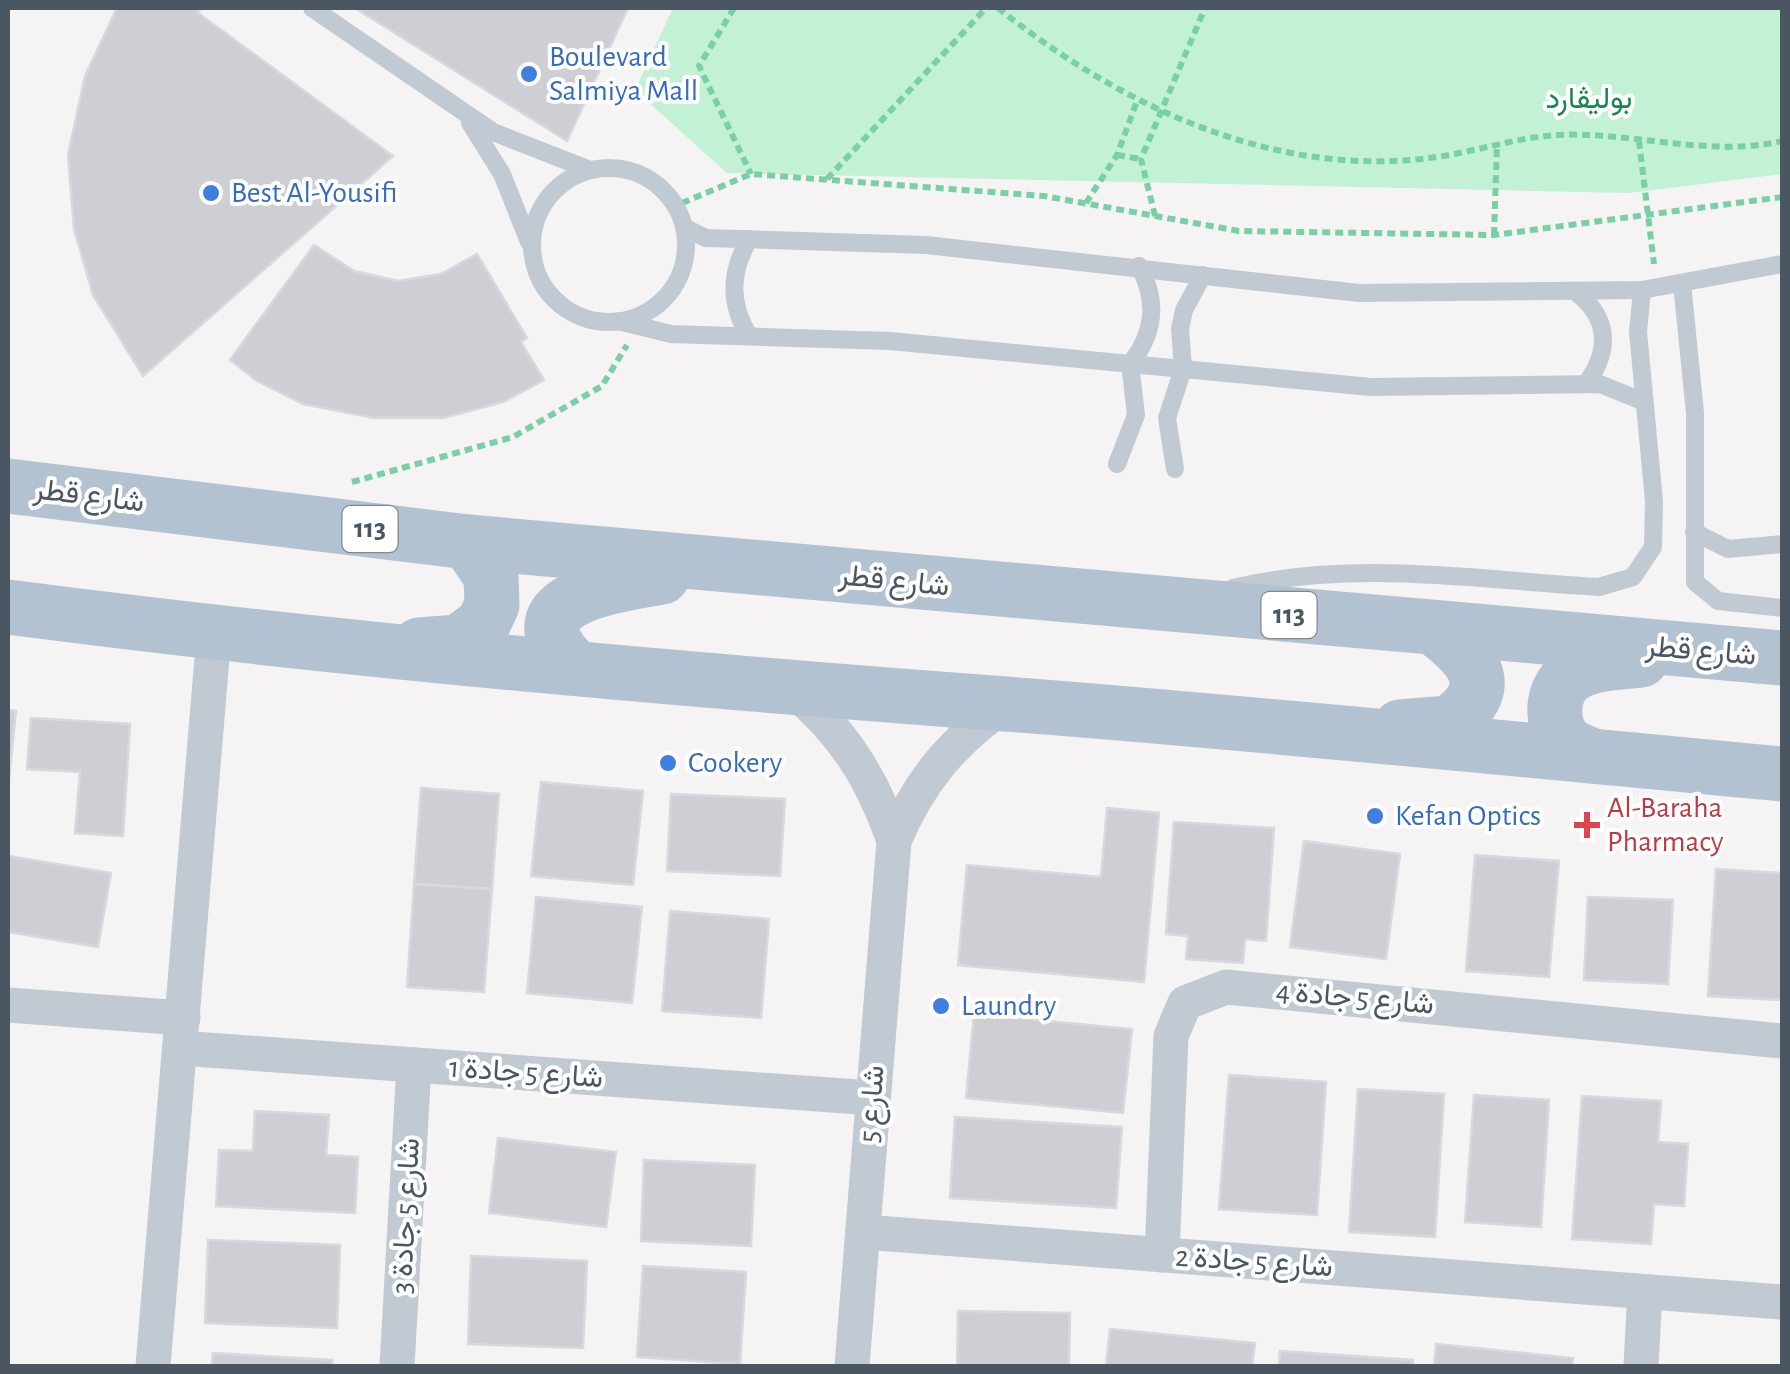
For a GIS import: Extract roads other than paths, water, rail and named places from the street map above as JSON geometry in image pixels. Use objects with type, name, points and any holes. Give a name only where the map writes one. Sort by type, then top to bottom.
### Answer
[{"type":"main road","points":[[8,467],[103,498]]},
{"type":"main road","name":"شارع قطر","points":[[8,486],[468,542],[1782,658]]},
{"type":"main road","points":[[371,649],[458,642],[483,624],[492,606],[491,576],[468,542]]},
{"type":"main road","points":[[574,666],[557,650],[552,628],[558,610],[585,592],[734,563]]},
{"type":"main road","points":[[8,607],[214,634],[793,690],[1006,704],[1782,774]]},
{"type":"main road","points":[[1292,730],[1449,724],[1464,713],[1474,698],[1477,678],[1468,654],[1434,628]]},
{"type":"main road","points":[[1594,756],[1566,743],[1554,720],[1555,698],[1568,677],[1591,666],[1704,651]]},
{"type":"street","points":[[154,1366],[214,634]]},
{"type":"street","name":"شارع 5","points":[[793,690],[828,720],[857,756],[878,796],[894,842]]},
{"type":"street","name":"شارع 5","points":[[852,1366],[894,842],[912,800],[937,762],[969,730],[1006,704]]},
{"type":"street","name":"شارع 5 جادة 4","points":[[1162,1255],[1171,1036],[1185,1003],[1226,987],[1782,1041]]},
{"type":"street","name":"شارع 5 جادة 1","points":[[8,1005],[414,1065],[872,1098]]},
{"type":"street","name":"شارع 5 جادة 3","points":[[397,1366],[414,1065]]},
{"type":"street","name":"شارع 5 جادة 2","points":[[863,1232],[1782,1302]]},
{"type":"street","points":[[1641,1366],[1645,1292]]},
{"type":"lane","points":[[312,8],[464,114],[524,148],[590,170]]},
{"type":"lane","points":[[464,114],[502,174],[537,274],[560,304],[595,322],[686,335],[890,341],[1372,388],[1586,384],[1614,388],[1642,401]]},
{"type":"lane","points":[[531,248],[535,222],[546,198],[566,180],[590,170],[615,168],[639,173],[660,186],[676,206],[685,228],[684,265],[666,298],[630,324]]},
{"type":"lane","points":[[685,228],[706,238],[926,244],[1358,293],[1650,289],[1782,264]]},
{"type":"lane","points":[[748,336],[740,322],[733,288],[749,240]]},
{"type":"lane","points":[[1117,464],[1136,415],[1130,364],[1141,350],[1152,316],[1152,299],[1139,266]]},
{"type":"lane","points":[[1174,469],[1167,418],[1183,369],[1180,329],[1202,275]]},
{"type":"lane","points":[[1682,283],[1695,413],[1695,582],[1718,601],[1782,608]]},
{"type":"lane","points":[[1190,607],[1233,588],[1288,575],[1338,571],[1599,587],[1623,583],[1642,568],[1653,548],[1654,501],[1642,401],[1638,312],[1650,289]]},
{"type":"lane","points":[[1577,293],[1590,304],[1604,335],[1604,353],[1586,384]]},
{"type":"lane","points":[[1694,532],[1728,548],[1782,544]]},
{"type":"place","name":"Boulevard Salmiya Mall","points":[[529,74]]},
{"type":"place","name":"Best Al-Yousifi","points":[[211,193]]},
{"type":"place","name":"Cookery","points":[[668,763]]},
{"type":"place","name":"Kefan Optics","points":[[1375,816]]},
{"type":"place","name":"Al-Baraha Pharmacy","points":[[1587,825]]},
{"type":"place","name":"Laundry","points":[[941,1006]]},
{"type":"park label","name":"بوليڤارد","points":[[1589,99]]}]
